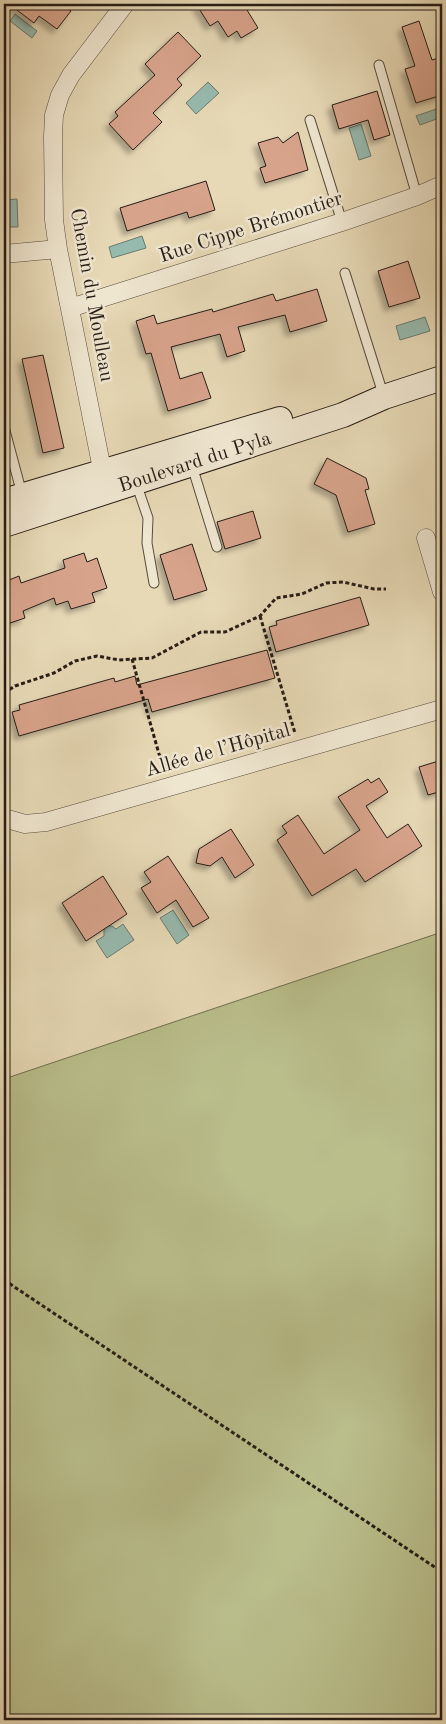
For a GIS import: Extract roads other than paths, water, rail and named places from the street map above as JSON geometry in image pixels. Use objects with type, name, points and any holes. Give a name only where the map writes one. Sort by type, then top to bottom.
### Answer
[{"type":"main road","name":"Boulevard du Pyla","points":[[105,482],[136,483],[342,415],[384,397],[442,378]]},
{"type":"main road","name":"Boulevard du Pyla","points":[[4,525],[21,506],[105,482],[338,403],[384,397]]},
{"type":"street","name":"Chemin du Moulleau","points":[[105,482],[58,249],[54,220],[53,137],[54,115],[71,75],[125,4]]},
{"type":"street","name":"Rue Cippe Brémontier","points":[[70,308],[342,222],[418,196],[442,185]]},
{"type":"street","points":[[4,254],[58,249]]},
{"type":"street","points":[[426,538],[442,592]]},
{"type":"street","name":"Allée de l’Hôpital","points":[[4,818],[25,824],[46,822],[442,709]]},
{"type":"lane","points":[[379,65],[418,196]]},
{"type":"lane","points":[[310,120],[342,222]]},
{"type":"lane","points":[[345,273],[384,397]]},
{"type":"lane","points":[[4,427],[21,506]]},
{"type":"lane","points":[[191,465],[216,547]]},
{"type":"lane","points":[[136,483],[148,518],[147,543],[154,583]]},
{"type":"water","points":[[15,14],[37,31],[32,38],[10,21]]},
{"type":"water","points":[[208,82],[219,93],[196,114],[186,103]]},
{"type":"water","points":[[442,107],[442,117],[420,125],[416,116]]},
{"type":"water","points":[[361,124],[371,156],[359,160],[349,128]]},
{"type":"water","points":[[17,199],[18,227],[6,227],[5,200]]},
{"type":"water","points":[[142,236],[146,248],[112,258],[109,247]]},
{"type":"water","points":[[425,317],[430,331],[400,340],[396,326]]},
{"type":"water","points":[[173,910],[189,935],[177,944],[160,918]]},
{"type":"water","points":[[123,924],[134,940],[107,958],[96,941],[104,936],[104,930],[108,926],[116,929]]}]
